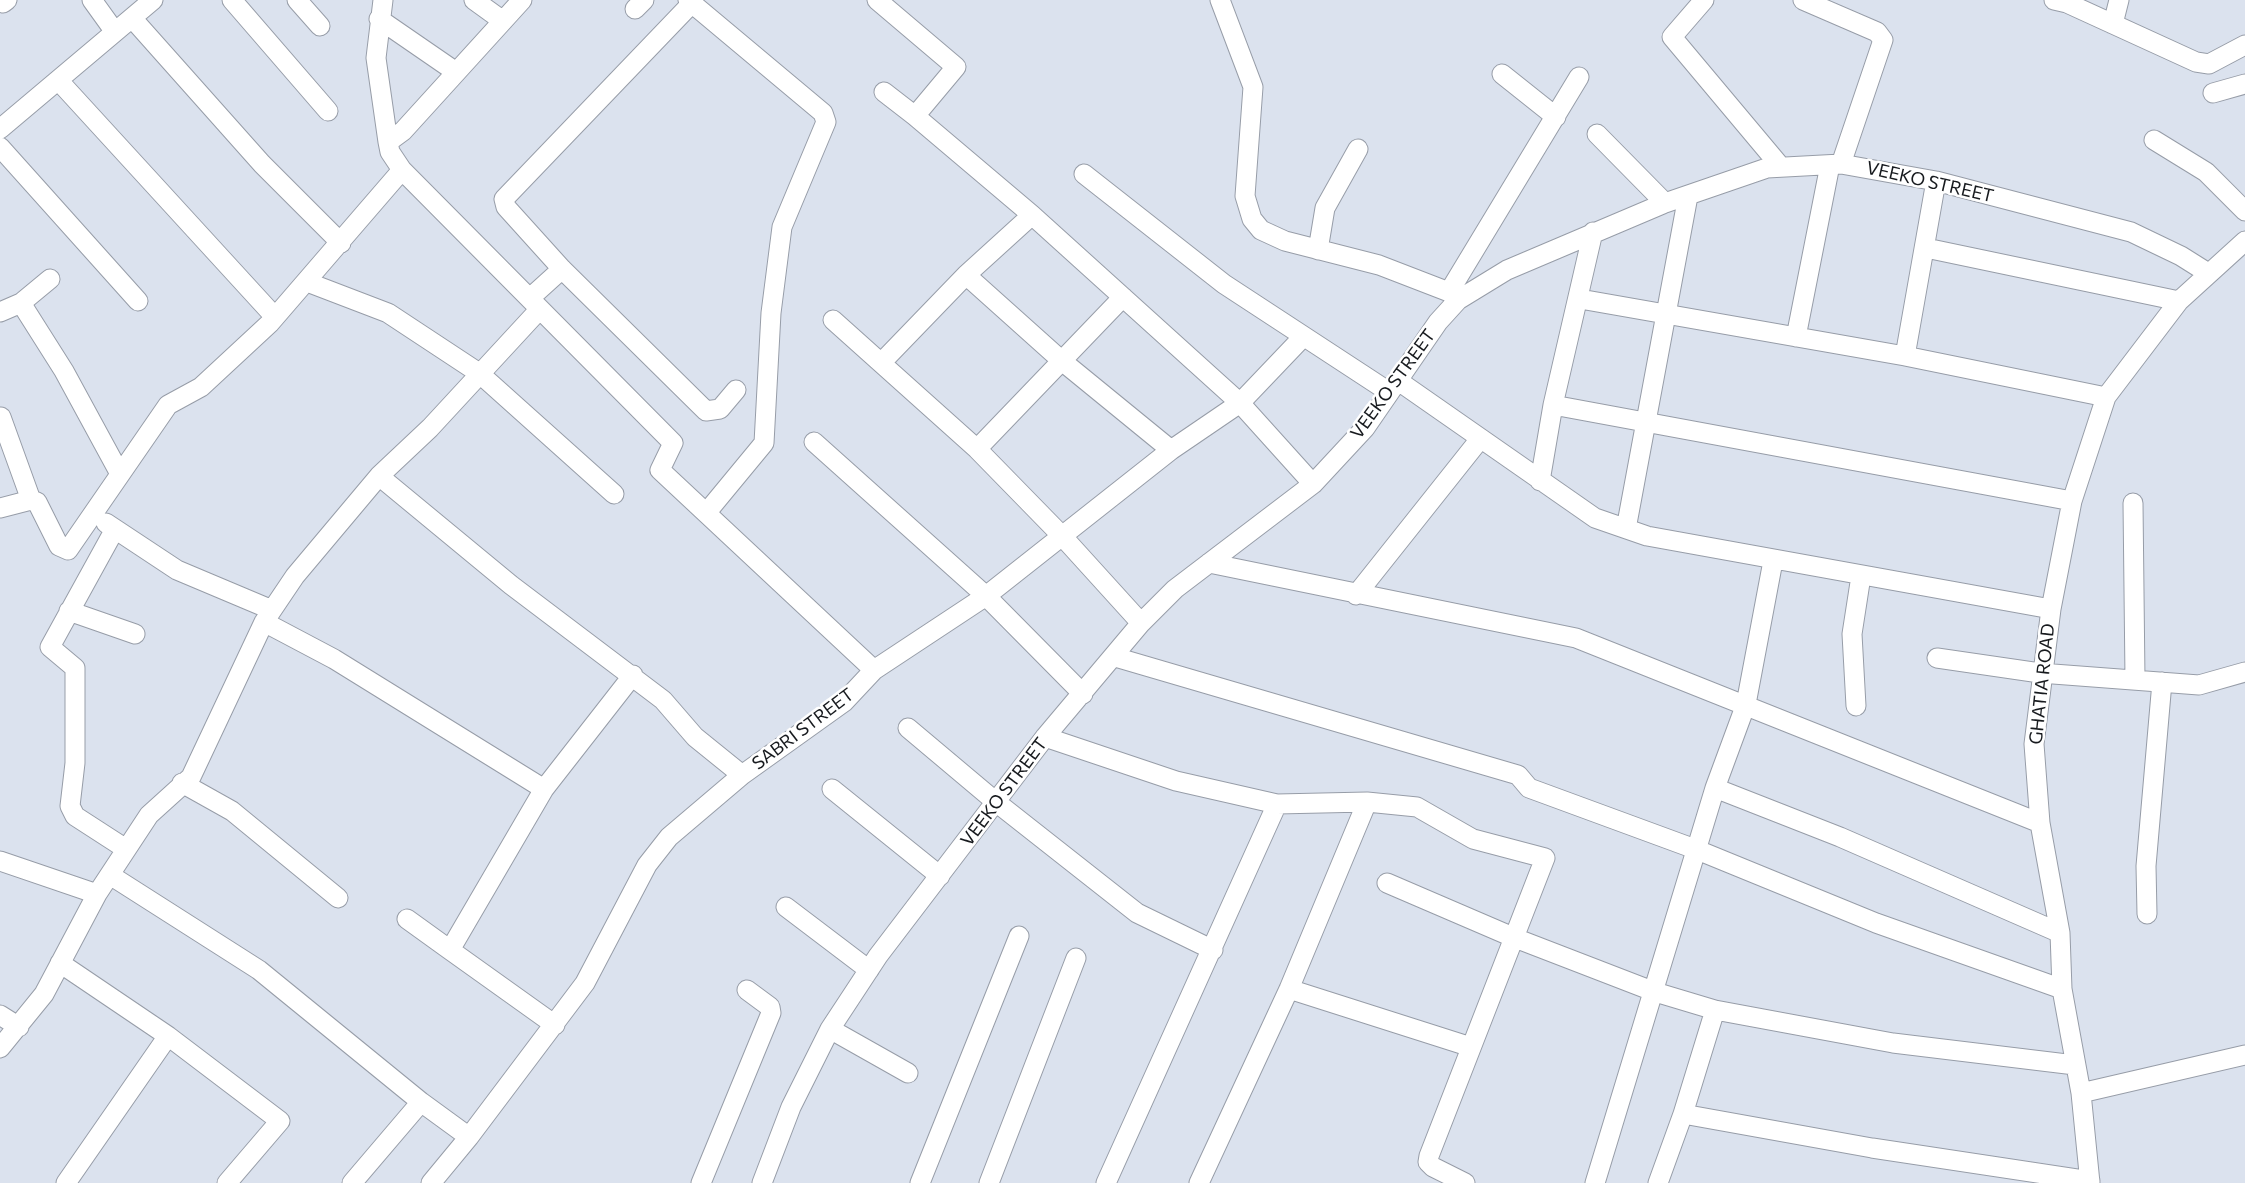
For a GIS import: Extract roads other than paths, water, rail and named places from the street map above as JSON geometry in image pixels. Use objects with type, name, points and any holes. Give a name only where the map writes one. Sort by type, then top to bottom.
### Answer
[{"type":"street","points":[[92,0],[115,32]]},
{"type":"street","points":[[138,300],[0,132],[153,0]]},
{"type":"street","points":[[232,0],[328,111]]},
{"type":"street","points":[[297,0],[320,26]]},
{"type":"street","points":[[474,0],[503,21]]},
{"type":"street","points":[[388,142],[522,0]]},
{"type":"street","points":[[877,0],[956,67],[915,116]]},
{"type":"street","points":[[1220,0],[1253,88],[1246,206],[1261,230],[1285,241],[1379,265],[1453,296],[1579,77]]},
{"type":"street","points":[[1704,0],[1672,37],[1781,167]]},
{"type":"street","points":[[1796,337],[1836,164],[1882,40],[1877,32],[1803,0]]},
{"type":"street","points":[[2054,0],[2196,62],[2208,64],[2245,45]]},
{"type":"street","points":[[2113,24],[2119,0]]},
{"type":"street","points":[[707,512],[764,443],[771,313],[782,228],[826,122],[822,113],[690,2],[503,200],[506,208],[562,269],[706,411],[720,409],[736,390]]},
{"type":"street","points":[[381,9],[456,72]]},
{"type":"street","points":[[381,9],[376,58],[390,152],[402,170],[673,443],[660,470],[874,670]]},
{"type":"street","points":[[132,18],[262,164],[341,243]]},
{"type":"street","points":[[1502,74],[1556,117]]},
{"type":"street","points":[[58,80],[275,317]]},
{"type":"street","points":[[2213,93],[2245,84]]},
{"type":"street","points":[[884,92],[1032,215],[1240,403],[1313,484]]},
{"type":"street","points":[[1597,134],[1665,203]]},
{"type":"street","points":[[2154,140],[2206,172],[2245,211]]},
{"type":"street","points":[[1318,250],[1325,208],[1359,149]]},
{"type":"street","name":"VEEKO STREET","points":[[762,1183],[792,1107],[830,1029],[869,970],[1045,737],[1141,623],[1175,589],[1313,484],[1365,428],[1453,296],[1593,232],[1665,203],[1768,168],[1836,164],[1936,181],[2131,232],[2182,256],[2208,273]]},
{"type":"street","points":[[0,509],[31,500],[37,502],[63,550],[68,550],[168,405],[201,387],[275,317],[402,170]]},
{"type":"street","points":[[1084,174],[1224,284],[1302,338],[1393,386],[1480,439],[1595,518],[1647,536],[1773,561],[2050,609]]},
{"type":"street","points":[[1905,356],[1936,181]]},
{"type":"street","points":[[1626,529],[1688,196]]},
{"type":"street","points":[[881,363],[965,275],[1032,215]]},
{"type":"street","points":[[1541,481],[1553,405],[1580,299],[1593,232]]},
{"type":"street","name":"GHATIA ROAD","points":[[2090,1182],[2081,1093],[2062,989],[2060,933],[2039,823],[2034,744],[2040,673],[2050,609],[2072,501],[2106,397],[2179,301],[2245,241]]},
{"type":"street","points":[[1926,248],[2179,301]]},
{"type":"street","points":[[0,1048],[44,993],[97,894],[149,815],[191,777],[268,616],[295,576],[379,476],[430,428],[479,373],[562,269]]},
{"type":"street","points":[[965,275],[1062,361],[1171,450]]},
{"type":"street","points":[[0,312],[21,303],[50,279]]},
{"type":"street","points":[[307,282],[388,313],[479,373],[614,494]]},
{"type":"street","points":[[977,449],[1123,297]]},
{"type":"street","points":[[1580,299],[1905,356],[2106,397]]},
{"type":"street","points":[[21,303],[64,371],[120,474]]},
{"type":"street","points":[[834,320],[977,449],[1063,537],[1141,623]]},
{"type":"street","name":"SABRI STREET","points":[[431,1183],[470,1137],[585,983],[647,865],[669,837],[742,775],[845,702],[874,670],[986,596],[1171,450],[1240,403],[1302,338]]},
{"type":"street","points":[[1553,405],[2072,501]]},
{"type":"street","points":[[1,417],[31,500]]},
{"type":"street","points":[[1356,595],[1480,439]]},
{"type":"street","points":[[814,442],[986,596],[1083,694]]},
{"type":"street","points":[[379,476],[511,585],[633,675],[663,700],[695,737],[742,775]]},
{"type":"street","points":[[2133,503],[2135,679]]},
{"type":"street","points":[[93,514],[177,570],[268,616],[544,789]]},
{"type":"street","points":[[115,529],[50,648],[75,668],[75,763],[70,806],[75,817],[126,849]]},
{"type":"street","points":[[1595,1183],[1655,992],[1695,849],[1746,704],[1773,561]]},
{"type":"street","points":[[1209,563],[1576,638],[2039,823]]},
{"type":"street","points":[[1856,706],[1852,634],[1861,576]]},
{"type":"street","points":[[69,611],[135,634]]},
{"type":"street","points":[[1115,657],[1518,775],[1529,788],[1695,849],[1876,923],[2062,989]]},
{"type":"street","points":[[1937,658],[2040,673],[2199,685],[2245,672]]},
{"type":"street","points":[[450,950],[544,789],[633,675]]},
{"type":"street","points":[[2147,914],[2146,866],[2162,682]]},
{"type":"street","points":[[908,727],[996,802],[1137,913],[1213,950]]},
{"type":"street","points":[[1045,737],[1176,780],[1277,804],[1367,802],[1417,807],[1473,839],[1545,858],[1428,1162],[1465,1183]]},
{"type":"street","points":[[182,783],[242,819],[338,898]]},
{"type":"street","points":[[1715,788],[1840,837],[2060,933]]},
{"type":"street","points":[[832,789],[940,876]]},
{"type":"street","points":[[1204,1182],[1367,802]]},
{"type":"street","points":[[1106,1183],[1277,804]]},
{"type":"street","points":[[0,861],[97,894]]},
{"type":"street","points":[[110,875],[259,970],[421,1102],[470,1137]]},
{"type":"street","points":[[1387,883],[1655,992],[1715,1010],[1893,1043],[2075,1065]]},
{"type":"street","points":[[786,906],[869,970]]},
{"type":"street","points":[[407,919],[555,1025]]},
{"type":"street","points":[[920,1183],[1019,936]]},
{"type":"street","points":[[989,1183],[1076,958]]},
{"type":"street","points":[[60,963],[169,1036],[281,1121],[227,1183]]},
{"type":"street","points":[[1289,989],[1471,1047]]},
{"type":"street","points":[[701,1183],[771,1013],[770,1007],[747,990]]},
{"type":"street","points":[[1658,1183],[1683,1114],[1715,1010]]},
{"type":"street","points":[[0,1014],[19,1027]]},
{"type":"street","points":[[830,1029],[908,1073]]},
{"type":"street","points":[[66,1183],[169,1036]]},
{"type":"street","points":[[2081,1093],[2245,1055]]},
{"type":"street","points":[[352,1183],[421,1102]]},
{"type":"street","points":[[1683,1114],[1872,1148],[2090,1182]]}]
